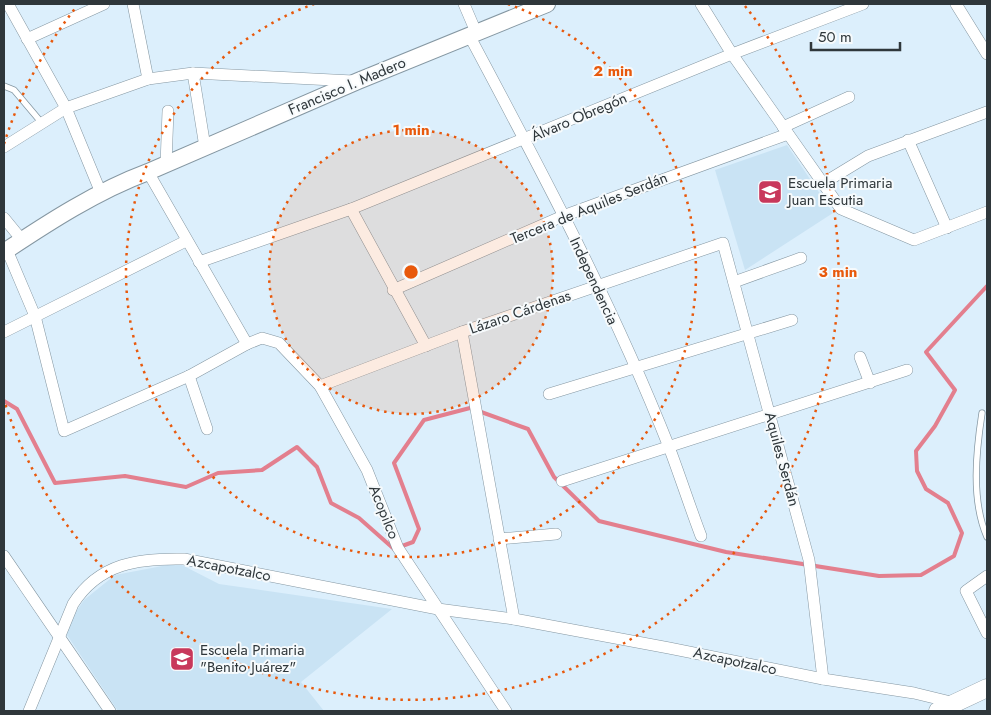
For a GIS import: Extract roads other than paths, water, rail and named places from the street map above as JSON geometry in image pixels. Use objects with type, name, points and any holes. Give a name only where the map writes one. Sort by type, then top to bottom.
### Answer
[{"type":"main road","points":[[938,711],[987,688]]},
{"type":"street","points":[[8,4],[66,108],[101,193]]},
{"type":"street","points":[[27,39],[104,4]]},
{"type":"street","points":[[133,4],[148,79]]},
{"type":"street","name":"Independencia","points":[[464,4],[473,34],[597,285],[634,367],[669,447],[700,536]]},
{"type":"street","name":"Francisco I. Madero","points":[[5,251],[122,182],[166,165],[358,81],[547,4]]},
{"type":"street","points":[[701,4],[732,54],[841,209],[914,240],[987,212]]},
{"type":"street","name":"Álvaro Obregón","points":[[199,262],[351,209],[525,140],[732,54],[863,4]]},
{"type":"street","points":[[956,4],[987,53]]},
{"type":"street","points":[[193,73],[205,147]]},
{"type":"street","points":[[4,147],[66,108],[148,79],[193,73],[358,81]]},
{"type":"street","name":"Tercera de Aquiles Serdán","points":[[393,290],[563,216],[786,130],[849,97]]},
{"type":"street","points":[[166,165],[168,111]]},
{"type":"street","points":[[822,184],[868,156],[987,112]]},
{"type":"street","points":[[908,140],[947,228]]},
{"type":"street","points":[[148,172],[247,344]]},
{"type":"street","points":[[351,209],[393,290],[426,346]]},
{"type":"street","points":[[4,218],[22,240]]},
{"type":"street","points":[[4,332],[186,241]]},
{"type":"street","name":"Lázaro Cárdenas","points":[[320,386],[462,332],[723,244]]},
{"type":"street","name":"Aquiles Serdán","points":[[723,244],[808,560],[823,679]]},
{"type":"street","points":[[5,251],[35,316]]},
{"type":"street","points":[[734,282],[801,258]]},
{"type":"street","name":"Acopilco","points":[[35,316],[64,431],[188,376],[247,344],[262,338],[279,342],[320,386],[367,470],[398,548],[506,711]]},
{"type":"street","points":[[549,394],[792,320]]},
{"type":"street","points":[[462,332],[514,619]]},
{"type":"street","points":[[860,356],[870,383]]},
{"type":"street","points":[[562,481],[907,370]]},
{"type":"street","points":[[188,376],[207,429]]},
{"type":"street","points":[[499,539],[556,534]]},
{"type":"street","points":[[4,556],[110,711]]},
{"type":"street","name":"Azcapotzalco","points":[[29,711],[73,604],[81,591],[108,570],[124,564],[152,558],[184,559],[438,608],[514,619],[823,679],[914,693],[955,703]]},
{"type":"street","points":[[987,576],[966,591],[987,633]]},
{"type":"lane","points":[[4,86],[14,90],[41,122]]},
{"type":"lane","points":[[982,413],[977,450],[980,520],[987,537]]},
{"type":"waterway","points":[[4,401],[17,409],[55,483],[125,476],[186,487],[218,473],[262,470],[297,447],[317,467],[331,503],[359,518],[394,549],[413,542],[419,529],[394,463],[424,420],[470,408],[528,429],[554,477],[599,521],[726,552],[879,576],[921,575],[954,556],[962,533],[948,503],[926,489],[917,471],[916,451],[935,426],[955,390],[926,352],[987,286]]},
{"type":"place","name":"Escuela Primaria Juan Escutia","points":[[770,192]]},
{"type":"place","name":"Escuela Primaria \"Benito Juárez\"","points":[[182,659]]}]
